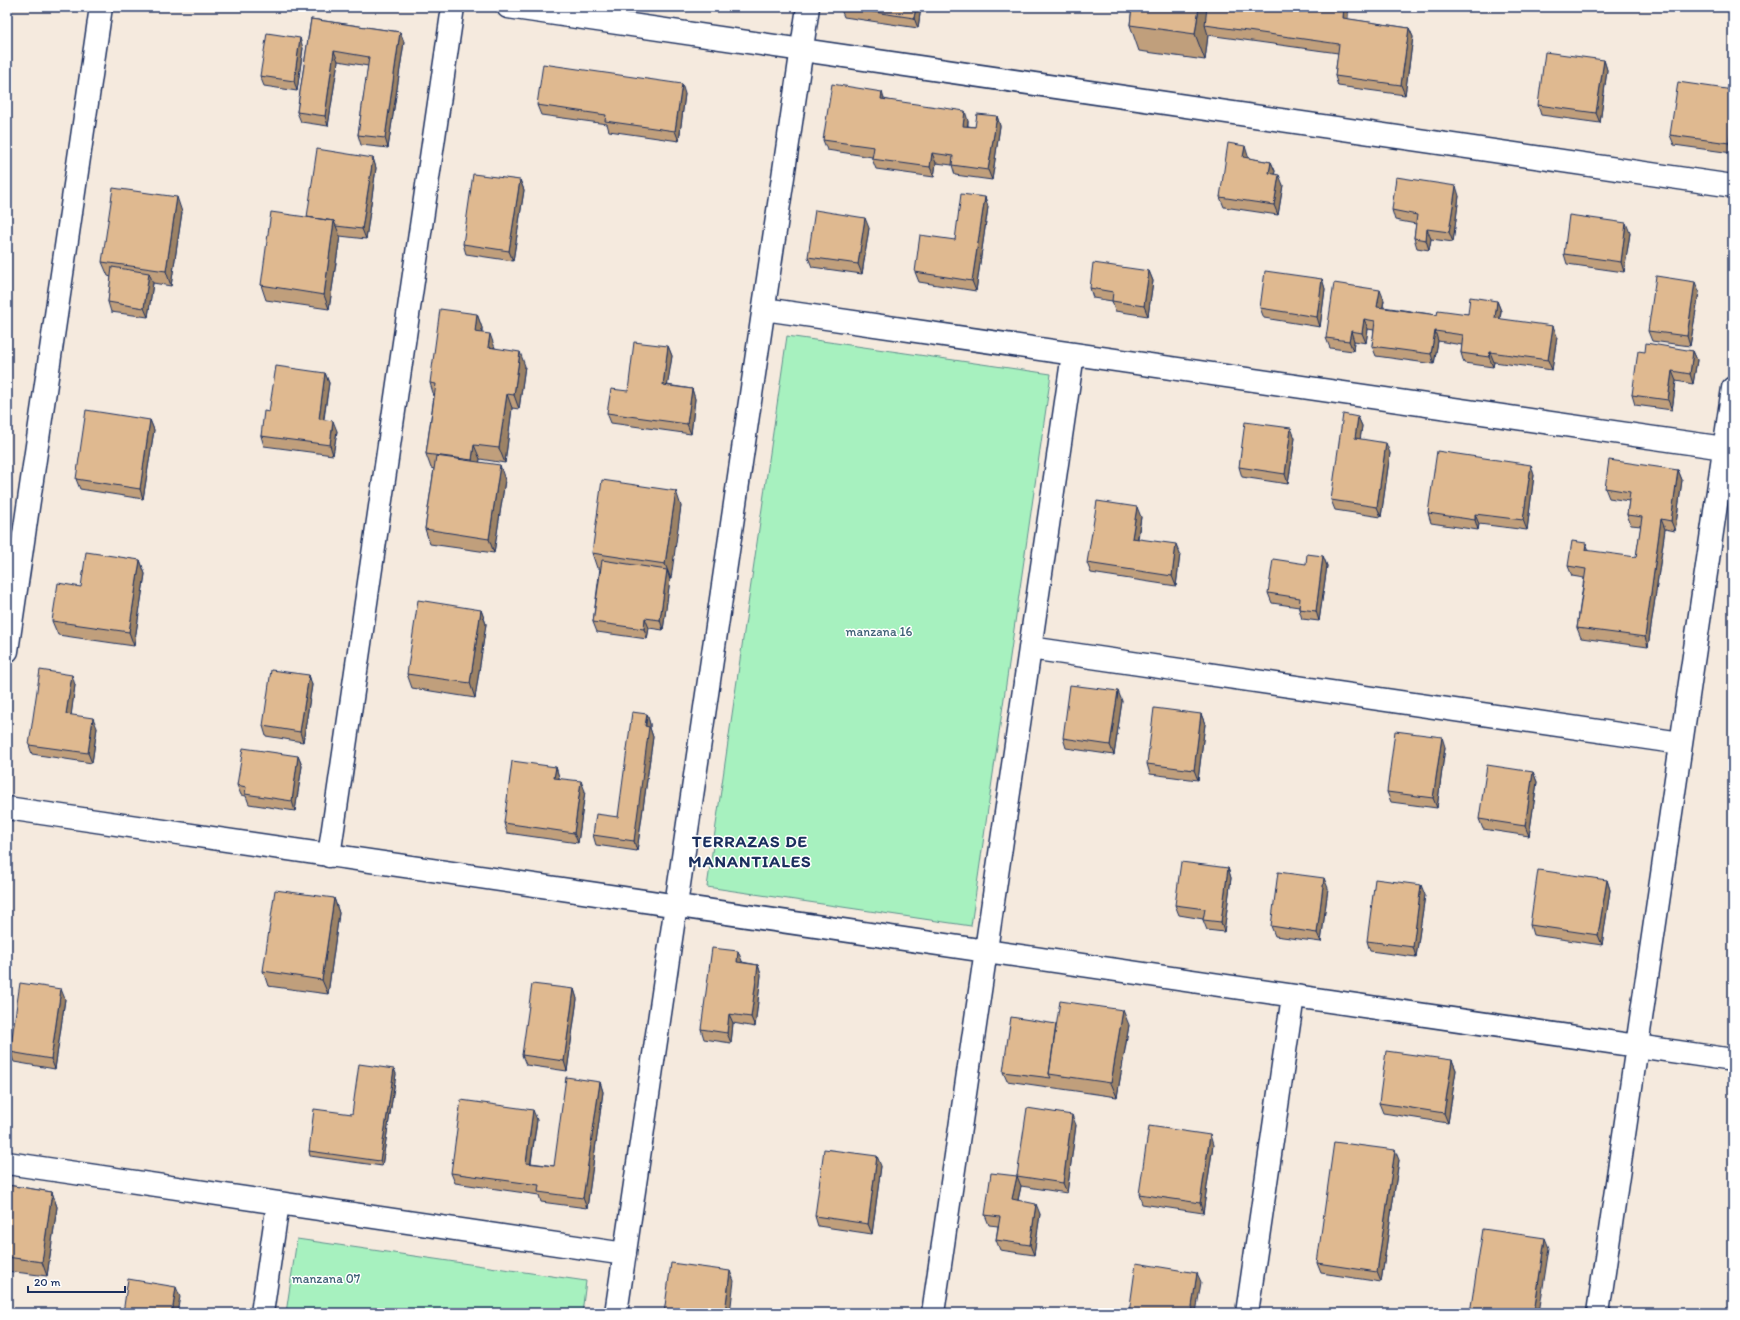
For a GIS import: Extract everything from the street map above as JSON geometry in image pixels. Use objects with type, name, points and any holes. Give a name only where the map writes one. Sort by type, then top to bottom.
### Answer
[{"type":"street","points":[[7,651],[101,7]]},
{"type":"street","points":[[329,856],[453,7]]},
{"type":"street","points":[[508,7],[1733,186]]},
{"type":"street","points":[[616,1313],[808,7]]},
{"type":"street","points":[[764,309],[1724,448]]},
{"type":"street","points":[[933,1313],[1073,354]]},
{"type":"street","points":[[1598,1313],[1733,388]]},
{"type":"street","points":[[1030,648],[1681,743]]},
{"type":"street","points":[[7,808],[1733,1060]]},
{"type":"street","points":[[1247,1313],[1293,996]]},
{"type":"street","points":[[7,1162],[625,1254]]},
{"type":"street","points":[[262,1313],[278,1203]]},
{"type":"green space","name":"manzana 16","points":[[787,336],[1051,374],[971,926],[707,887]]},
{"type":"green space","name":"manzana 07","points":[[297,1239],[586,1281],[582,1313],[286,1313]]},
{"type":"building","points":[[841,7],[916,7],[914,18]]},
{"type":"building","points":[[1132,7],[1199,7],[1195,34],[1130,25]]},
{"type":"building","points":[[1207,7],[1344,7],[1343,18],[1409,28],[1401,85],[1335,76],[1339,44],[1205,25]]},
{"type":"building","points":[[311,19],[400,32],[385,138],[358,135],[369,57],[334,51],[325,116],[297,112]]},
{"type":"building","points":[[267,33],[300,38],[294,81],[260,76]]},
{"type":"building","points":[[1545,52],[1604,60],[1596,113],[1538,105]]},
{"type":"building","points":[[543,64],[682,84],[675,131],[605,121],[606,115],[537,105]]},
{"type":"building","points":[[1678,82],[1733,90],[1733,112],[1729,143],[1670,135]]},
{"type":"building","points":[[832,84],[882,92],[881,99],[965,111],[963,126],[975,127],[977,114],[997,116],[988,170],[952,165],[953,156],[932,153],[930,167],[872,159],[874,147],[823,140]]},
{"type":"building","points":[[1228,143],[1245,146],[1243,157],[1271,162],[1269,173],[1279,175],[1274,205],[1220,197]]},
{"type":"building","points":[[317,149],[373,158],[362,229],[336,226],[334,221],[307,217]]},
{"type":"building","points":[[473,174],[520,180],[509,251],[463,244]]},
{"type":"building","points":[[1396,177],[1456,186],[1449,232],[1427,229],[1426,240],[1414,238],[1417,215],[1392,210]]},
{"type":"building","points":[[113,188],[177,197],[166,271],[102,262]]},
{"type":"building","points":[[961,194],[985,197],[972,281],[915,272],[920,235],[955,240]]},
{"type":"building","points":[[815,210],[865,218],[858,264],[808,257]]},
{"type":"building","points":[[271,212],[334,221],[324,295],[261,285]]},
{"type":"building","points":[[1569,215],[1626,223],[1621,262],[1564,254]]},
{"type":"building","points":[[1093,263],[1149,271],[1144,306],[1112,301],[1113,292],[1090,288]]},
{"type":"building","points":[[112,267],[149,273],[144,308],[108,302]]},
{"type":"building","points":[[1265,271],[1322,279],[1317,317],[1260,308]]},
{"type":"building","points":[[1656,276],[1695,282],[1687,336],[1648,331]]},
{"type":"building","points":[[1334,283],[1380,290],[1377,307],[1437,315],[1438,310],[1468,314],[1470,297],[1497,301],[1495,318],[1553,326],[1548,360],[1490,352],[1489,357],[1461,353],[1463,335],[1435,331],[1431,354],[1372,346],[1375,321],[1364,319],[1362,333],[1351,331],[1349,341],[1326,338]]},
{"type":"building","points":[[440,309],[477,314],[475,332],[490,334],[488,347],[520,352],[514,395],[507,394],[499,448],[474,445],[472,460],[426,454],[436,384],[430,383]]},
{"type":"building","points":[[634,342],[668,346],[663,385],[692,389],[687,424],[607,413],[611,389],[628,391]]},
{"type":"building","points":[[1646,343],[1693,351],[1690,374],[1672,371],[1668,400],[1632,395],[1638,351],[1645,352]]},
{"type":"building","points":[[276,366],[325,373],[319,419],[333,421],[330,445],[261,436],[264,411],[269,412]]},
{"type":"building","points":[[86,410],[150,420],[140,489],[76,479]]},
{"type":"building","points":[[1343,414],[1358,417],[1355,438],[1386,443],[1377,507],[1331,500]]},
{"type":"building","points":[[1245,422],[1291,428],[1285,474],[1239,467]]},
{"type":"building","points":[[1437,451],[1531,465],[1523,520],[1475,514],[1475,520],[1428,513]]},
{"type":"building","points":[[436,456],[500,465],[489,539],[425,529]]},
{"type":"building","points":[[1609,460],[1678,470],[1671,521],[1661,519],[1645,637],[1577,628],[1586,569],[1568,566],[1572,541],[1586,543],[1585,550],[1636,557],[1642,517],[1627,515],[1630,492],[1605,488]]},
{"type":"building","points":[[602,480],[676,491],[665,564],[592,553]]},
{"type":"building","points":[[1097,501],[1137,507],[1132,538],[1176,544],[1172,576],[1087,563]]},
{"type":"building","points":[[86,552],[140,560],[129,632],[52,621],[58,583],[81,587]]},
{"type":"building","points":[[1307,554],[1323,556],[1316,611],[1299,609],[1300,598],[1268,593],[1273,559],[1306,564]]},
{"type":"building","points":[[602,560],[667,570],[660,620],[645,618],[644,629],[593,622]]},
{"type":"building","points":[[418,600],[481,610],[470,683],[407,674]]},
{"type":"building","points":[[40,670],[72,675],[66,714],[93,718],[88,753],[29,745]]},
{"type":"building","points":[[271,670],[309,675],[300,732],[263,726]]},
{"type":"building","points":[[1070,685],[1118,691],[1110,745],[1063,738]]},
{"type":"building","points":[[1154,708],[1201,714],[1194,770],[1147,764]]},
{"type":"building","points":[[632,712],[647,714],[645,726],[649,727],[634,841],[593,835],[596,814],[618,817]]},
{"type":"building","points":[[1395,731],[1442,737],[1433,798],[1387,792]]},
{"type":"building","points":[[243,748],[298,756],[292,801],[245,794],[246,787],[237,785]]},
{"type":"building","points":[[512,761],[556,767],[554,778],[581,781],[574,833],[504,823]]},
{"type":"building","points":[[1487,765],[1533,772],[1525,826],[1479,819]]},
{"type":"building","points":[[1181,862],[1228,868],[1221,922],[1203,920],[1205,909],[1175,905]]},
{"type":"building","points":[[1538,870],[1607,880],[1598,935],[1530,925]]},
{"type":"building","points":[[1278,872],[1324,878],[1317,933],[1271,926]]},
{"type":"building","points":[[1375,879],[1421,885],[1413,947],[1367,941]]},
{"type":"building","points":[[275,890],[334,898],[322,980],[263,971]]},
{"type":"building","points":[[712,948],[738,951],[737,962],[758,965],[751,1017],[729,1014],[727,1033],[701,1029]]},
{"type":"building","points":[[20,983],[61,989],[51,1059],[10,1052]]},
{"type":"building","points":[[532,984],[574,989],[564,1061],[522,1055]]},
{"type":"building","points":[[1060,1001],[1123,1010],[1111,1083],[1049,1074]]},
{"type":"building","points":[[1011,1017],[1056,1024],[1049,1074],[1051,1078],[1003,1072]]},
{"type":"building","points":[[1386,1051],[1452,1060],[1444,1113],[1379,1103]]},
{"type":"building","points":[[359,1064],[394,1069],[380,1161],[309,1151],[314,1109],[352,1114]]},
{"type":"building","points":[[566,1077],[600,1082],[583,1198],[538,1192],[539,1185],[451,1173],[461,1100],[533,1110],[526,1163],[554,1166]]},
{"type":"building","points":[[1027,1108],[1072,1115],[1063,1183],[1017,1176]]},
{"type":"building","points":[[1149,1126],[1210,1135],[1200,1203],[1139,1194]]},
{"type":"building","points":[[1334,1142],[1395,1150],[1377,1272],[1317,1263]]},
{"type":"building","points":[[824,1149],[877,1156],[868,1224],[815,1216]]},
{"type":"building","points":[[991,1173],[1017,1176],[1012,1199],[1036,1204],[1030,1245],[996,1240],[1000,1217],[985,1215]]},
{"type":"building","points":[[7,1185],[52,1192],[42,1262],[7,1257]]},
{"type":"building","points":[[1483,1229],[1545,1238],[1534,1313],[1470,1313]]},
{"type":"building","points":[[671,1263],[730,1271],[725,1313],[664,1313]]},
{"type":"building","points":[[1136,1263],[1197,1273],[1191,1313],[1129,1313]]},
{"type":"building","points":[[128,1279],[176,1287],[172,1313],[123,1313]]},
{"type":"district","name":"TERRAZAS DE MANANTIALES","points":[[750,851]]}]
